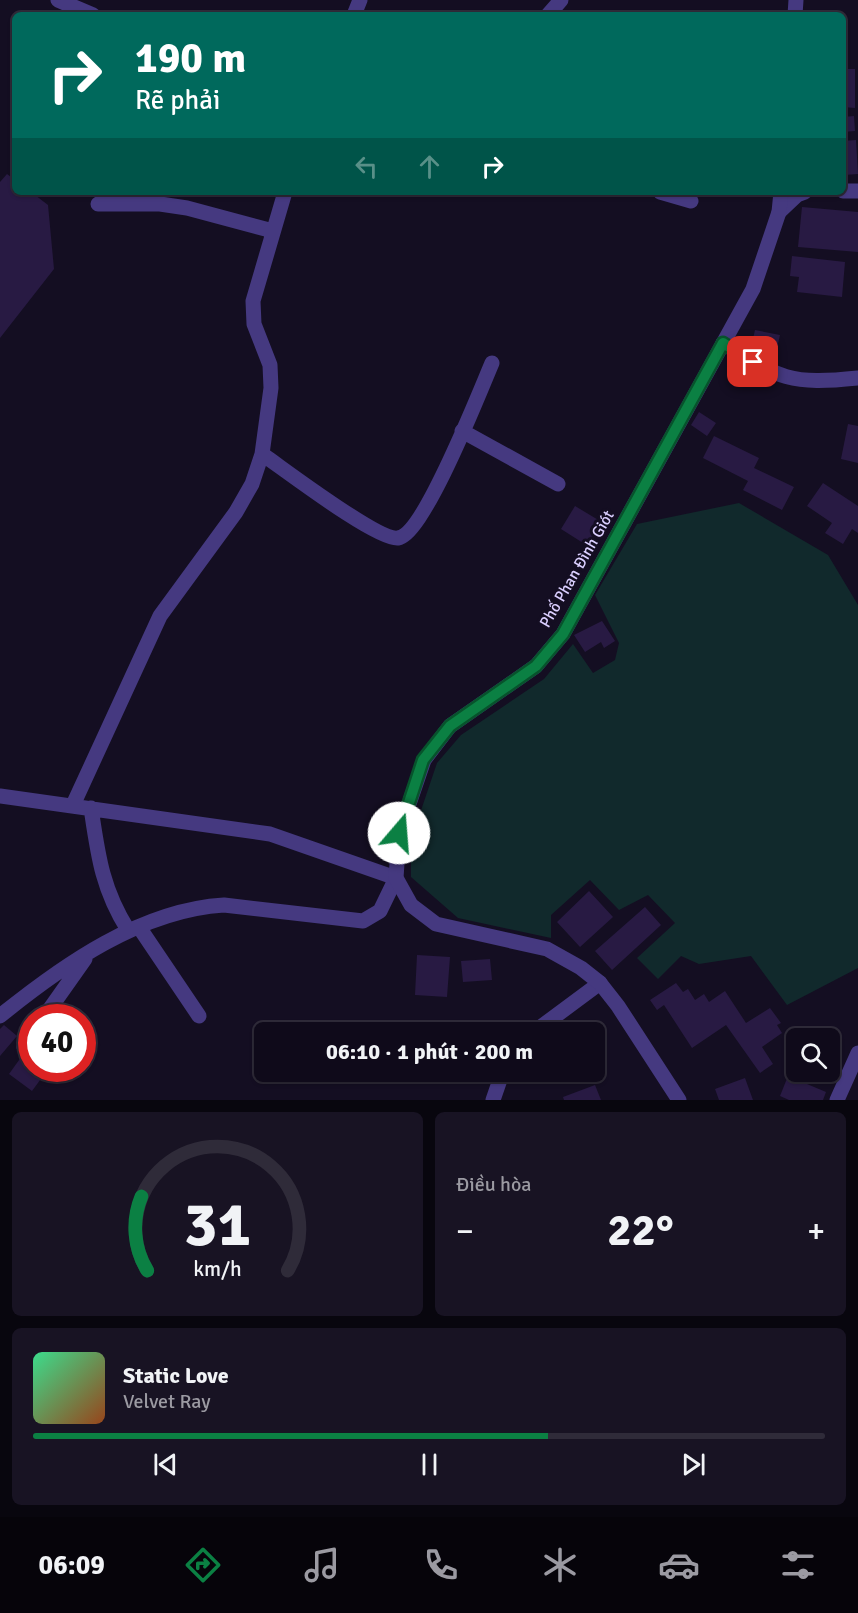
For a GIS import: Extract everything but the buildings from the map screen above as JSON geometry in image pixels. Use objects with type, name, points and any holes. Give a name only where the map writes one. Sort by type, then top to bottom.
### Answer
[{"type":"street","points":[[58,0],[86,12]]},
{"type":"street","points":[[551,12],[561,0]]},
{"type":"street","points":[[73,805],[160,616],[236,512],[252,484],[262,454],[271,388],[270,365],[254,324],[253,301],[284,195]]},
{"type":"street","points":[[670,195],[691,201]]},
{"type":"street","name":"Phố Phan Đình Giót","points":[[396,878],[399,833],[423,760],[450,726],[536,666],[563,634],[753,289],[779,212],[782,195]]},
{"type":"street","points":[[779,212],[797,195]]},
{"type":"street","points":[[98,204],[160,204],[187,208],[273,231]]},
{"type":"street","points":[[723,343],[768,372],[792,379],[821,381],[858,378]]},
{"type":"street","points":[[262,454],[357,520],[391,538],[400,538],[412,531],[419,520],[492,363]]},
{"type":"street","points":[[462,431],[558,484]]},
{"type":"street","points":[[0,796],[270,834],[396,878],[411,905],[436,924],[547,949],[581,968],[600,983],[679,1100]]},
{"type":"street","points":[[91,808],[101,874],[109,898],[199,1016]]},
{"type":"street","points":[[0,1016],[53,976],[134,929],[203,907],[224,905],[363,921],[380,911],[396,878]]},
{"type":"street","points":[[53,1004],[88,954]]},
{"type":"street","points":[[547,1022],[600,983]]},
{"type":"street","points":[[837,1100],[858,1053]]},
{"type":"street","points":[[493,1100],[499,1082]]},
{"type":"green space","points":[[739,503],[828,555],[858,605],[858,968],[787,1005],[751,956],[699,964],[681,956],[658,979],[637,958],[675,923],[648,895],[619,910],[590,880],[551,915],[551,938],[458,918],[411,877],[411,840],[437,763],[461,735],[544,679],[573,644],[593,673],[615,660],[619,643],[595,595],[637,524]]},
{"type":"route","points":[[399,833],[423,760],[450,726],[536,666],[563,634],[723,343],[753,362]]}]
